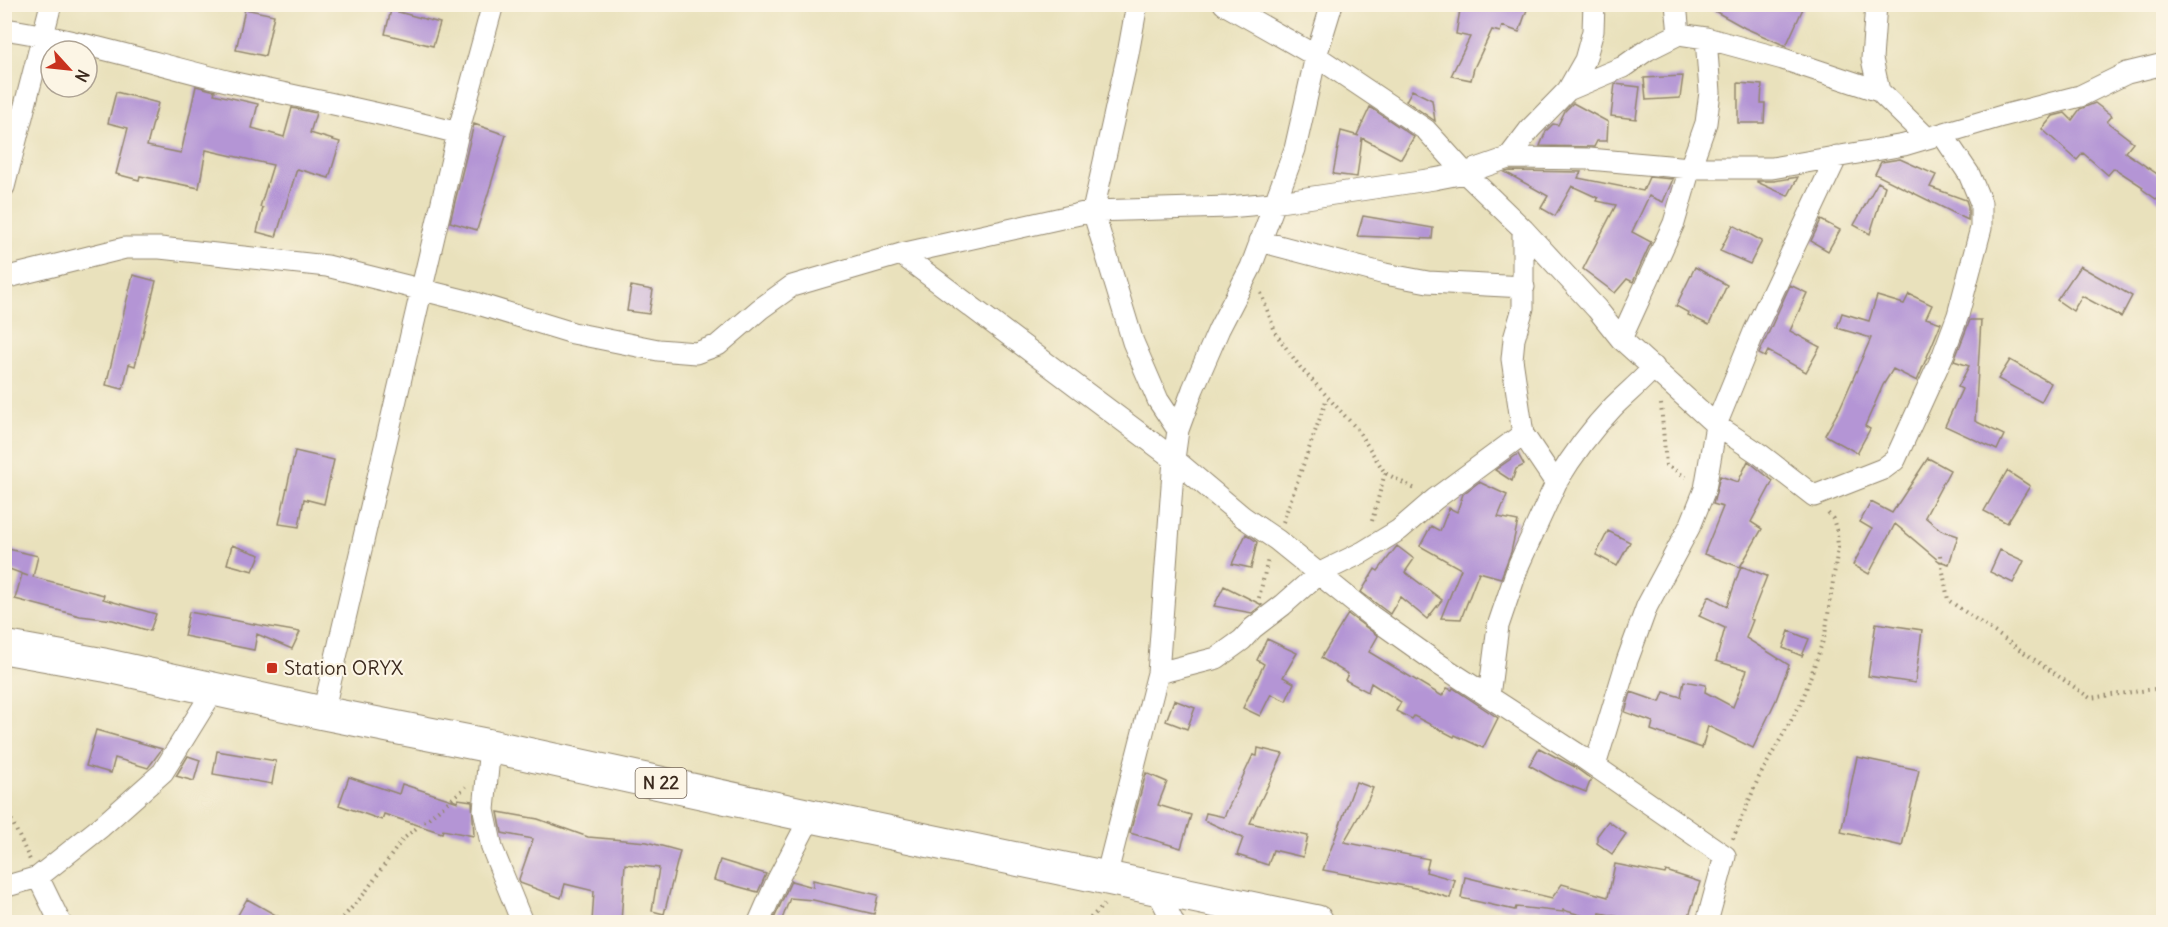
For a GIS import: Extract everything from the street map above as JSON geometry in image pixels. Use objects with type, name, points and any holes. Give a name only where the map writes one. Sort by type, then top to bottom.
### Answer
[{"type":"main road","name":"N 22","points":[[4,647],[215,688],[323,713],[489,757],[811,816],[1317,922]]},
{"type":"street","points":[[4,187],[51,4]]},
{"type":"street","points":[[323,713],[458,133],[493,4]]},
{"type":"street","points":[[1137,4],[1093,212],[1133,342],[1158,400],[1178,430]]},
{"type":"street","points":[[1224,4],[1316,56],[1426,130],[1465,173],[1523,229],[1621,339],[1716,425],[1761,455],[1814,496],[1883,469],[1895,460],[1943,355],[1958,315],[1981,228],[1981,203],[1969,174],[1934,136],[1879,91],[1783,59],[1706,38],[1678,34],[1647,50],[1623,67],[1568,90]]},
{"type":"street","points":[[1106,877],[1158,673],[1178,430],[1219,329],[1251,267],[1295,149],[1316,56],[1332,4]]},
{"type":"street","points":[[1508,158],[1530,129],[1568,90],[1590,48],[1594,4]]},
{"type":"street","points":[[1676,4],[1678,34]]},
{"type":"street","points":[[1876,4],[1872,58],[1879,91]]},
{"type":"street","points":[[4,29],[43,35],[231,82],[398,117],[458,133]]},
{"type":"street","points":[[1621,339],[1674,223],[1706,123],[1710,92],[1706,38]]},
{"type":"street","points":[[4,278],[125,248],[160,248],[327,266],[423,289],[573,333],[658,350],[696,353],[718,345],[738,330],[759,309],[792,286],[901,254],[1093,212],[1274,203],[1465,173],[1508,158],[1589,159],[1690,168],[1772,168],[1904,145],[2080,96],[2127,73],[2163,64]]},
{"type":"street","points":[[1595,766],[1627,661],[1647,606],[1691,524],[1705,489],[1716,425],[1754,332],[1837,156]]},
{"type":"street","points":[[1523,229],[1523,308],[1512,359],[1523,434],[1556,483]]},
{"type":"street","points":[[1260,241],[1385,274],[1428,282],[1524,287]]},
{"type":"street","points":[[901,254],[1174,459],[1243,518],[1277,540],[1371,616],[1725,856],[1707,922]]},
{"type":"street","points":[[1489,696],[1498,626],[1519,564],[1556,483],[1571,458],[1613,407],[1656,370]]},
{"type":"street","points":[[1158,673],[1217,658],[1242,640],[1252,628],[1283,605],[1318,574],[1363,552],[1399,530],[1435,499],[1523,434]]},
{"type":"street","points":[[4,887],[38,877],[101,827],[163,772],[215,688]]},
{"type":"street","points":[[489,757],[484,810],[492,848],[522,922]]},
{"type":"street","points":[[759,922],[778,879],[811,816]]},
{"type":"street","points":[[38,877],[60,922]]},
{"type":"street","points":[[1156,888],[1173,922]]},
{"type":"path","points":[[1251,267],[1276,334],[1300,368],[1357,429],[1385,473],[1435,499]]},
{"type":"path","points":[[1656,370],[1666,465],[1705,489]]},
{"type":"path","points":[[1252,628],[1266,564],[1277,540],[1327,398]]},
{"type":"path","points":[[1363,552],[1385,473]]},
{"type":"path","points":[[1725,856],[1758,779],[1802,701],[1825,635],[1838,548],[1837,532],[1833,519],[1814,496]]},
{"type":"path","points":[[1940,555],[1948,600],[2090,698],[2155,689],[2163,690]]},
{"type":"path","points":[[339,922],[364,894],[402,840],[489,757]]},
{"type":"path","points":[[4,797],[12,821],[38,877]]},
{"type":"building","points":[[1461,4],[1529,4],[1519,32],[1502,26],[1500,32],[1492,30],[1474,68],[1471,80],[1451,76],[1470,37],[1456,34]]},
{"type":"building","points":[[1702,4],[1805,4],[1786,46],[1745,28]]},
{"type":"building","points":[[245,9],[274,15],[265,56],[236,50]]},
{"type":"building","points":[[391,10],[440,23],[433,46],[385,34]]},
{"type":"building","points":[[1683,76],[1680,98],[1646,100],[1644,78]]},
{"type":"building","points":[[1738,83],[1762,85],[1761,103],[1765,103],[1764,123],[1738,123]]},
{"type":"building","points":[[1615,84],[1640,87],[1636,119],[1611,116]]},
{"type":"building","points":[[196,86],[215,91],[214,94],[258,104],[252,128],[284,137],[292,108],[316,113],[310,133],[340,142],[329,178],[297,169],[276,237],[257,232],[263,208],[260,207],[273,165],[206,150],[199,188],[140,176],[139,180],[116,174],[128,128],[108,123],[116,92],[158,103],[147,146],[181,153]]},
{"type":"building","points":[[1412,90],[1432,100],[1435,121],[1406,101]]},
{"type":"building","points":[[1573,103],[1608,122],[1607,141],[1597,141],[1594,147],[1540,146],[1546,131],[1553,124],[1558,125],[1565,111]]},
{"type":"building","points":[[2095,103],[2112,116],[2107,122],[2133,142],[2125,152],[2163,178],[2163,204],[2142,189],[2143,187],[2114,168],[2108,175],[2083,153],[2077,160],[2042,129],[2053,116],[2065,113],[2072,120],[2080,109]]},
{"type":"building","points":[[1370,107],[1414,137],[1401,159],[1362,138],[1357,177],[1333,174],[1341,131],[1359,136],[1357,135]]},
{"type":"building","points":[[474,124],[506,135],[477,230],[450,222]]},
{"type":"building","points":[[1900,159],[1936,175],[1930,187],[1966,200],[1968,220],[1875,174],[1881,162]]},
{"type":"building","points":[[1505,172],[1581,172],[1578,178],[1643,191],[1649,177],[1673,179],[1663,202],[1649,196],[1632,232],[1651,242],[1633,282],[1627,279],[1615,293],[1583,269],[1616,205],[1597,201],[1598,198],[1572,186],[1555,216],[1541,208],[1548,196]]},
{"type":"building","points":[[1798,177],[1788,196],[1757,182],[1774,181]]},
{"type":"building","points":[[1878,182],[1885,186],[1870,234],[1854,225]]},
{"type":"building","points":[[1363,216],[1433,228],[1432,239],[1357,236]]},
{"type":"building","points":[[1821,220],[1840,230],[1828,251],[1811,241]]},
{"type":"building","points":[[1733,225],[1762,241],[1750,264],[1720,251]]},
{"type":"building","points":[[2080,266],[2132,296],[2121,317],[2082,296],[2073,311],[2057,300]]},
{"type":"building","points":[[1695,267],[1727,285],[1709,325],[1688,315],[1689,313],[1676,306]]},
{"type":"building","points":[[133,275],[156,281],[135,366],[129,364],[123,389],[106,385]]},
{"type":"building","points":[[1790,285],[1807,293],[1790,331],[1820,347],[1806,372],[1768,351],[1765,357],[1759,354]]},
{"type":"building","points":[[631,286],[653,290],[649,314],[627,311]]},
{"type":"building","points":[[1909,294],[1932,305],[1926,318],[1941,323],[1917,381],[1893,369],[1883,385],[1865,426],[1870,429],[1857,453],[1825,435],[1840,408],[1871,338],[1837,328],[1842,313],[1869,321],[1877,296],[1904,304]]},
{"type":"building","points":[[1970,320],[1981,320],[1975,421],[2004,435],[1997,450],[1945,426],[1962,389],[1958,387],[1969,366],[1954,361]]},
{"type":"building","points":[[2010,360],[2051,383],[2041,402],[1998,379]]},
{"type":"building","points":[[295,451],[334,460],[324,504],[304,499],[299,527],[279,524]]},
{"type":"building","points":[[1518,454],[1524,465],[1516,469],[1512,481],[1495,470]]},
{"type":"building","points":[[1928,458],[1950,470],[1925,517],[1941,530],[1958,536],[1949,564],[1939,561],[1895,524],[1869,574],[1853,565],[1872,529],[1860,522],[1871,502],[1892,513]]},
{"type":"building","points":[[1748,461],[1773,481],[1751,522],[1762,529],[1740,567],[1704,554],[1723,507],[1713,504],[1720,476],[1738,482]]},
{"type":"building","points":[[2007,471],[2030,486],[2007,523],[1984,511]]},
{"type":"building","points":[[1479,482],[1507,495],[1498,517],[1518,521],[1511,552],[1501,578],[1479,572],[1461,619],[1441,618],[1461,569],[1420,546],[1431,526],[1440,531],[1449,508],[1457,512],[1463,494]]},
{"type":"building","points":[[1608,531],[1630,542],[1617,566],[1596,555]]},
{"type":"building","points":[[1246,534],[1257,542],[1251,568],[1232,564]]},
{"type":"building","points":[[232,545],[260,555],[253,571],[227,564]]},
{"type":"building","points":[[1397,546],[1414,559],[1405,572],[1442,600],[1427,619],[1400,597],[1390,614],[1361,592],[1375,569],[1378,571]]},
{"type":"building","points":[[4,548],[38,556],[33,577],[104,595],[103,599],[156,614],[150,631],[113,620],[80,616],[15,599],[22,574],[28,576],[4,567]]},
{"type":"building","points":[[2000,550],[2024,561],[2013,583],[1990,572]]},
{"type":"building","points":[[1741,566],[1767,576],[1750,619],[1753,620],[1746,638],[1789,665],[1776,700],[1753,748],[1708,726],[1702,748],[1651,730],[1653,722],[1625,712],[1631,692],[1660,702],[1664,692],[1681,697],[1684,681],[1706,685],[1705,692],[1733,707],[1747,670],[1716,661],[1725,628],[1699,616],[1709,596],[1727,606]]},
{"type":"building","points":[[1224,586],[1262,605],[1252,613],[1214,606]]},
{"type":"building","points":[[189,612],[300,632],[292,649],[257,634],[254,650],[184,636]]},
{"type":"building","points":[[1348,614],[1378,636],[1369,652],[1442,696],[1447,688],[1452,690],[1453,688],[1498,718],[1483,748],[1455,735],[1454,737],[1414,716],[1412,719],[1396,711],[1401,702],[1371,683],[1368,692],[1345,680],[1348,674],[1321,658]]},
{"type":"building","points":[[1876,623],[1922,630],[1915,683],[1868,676]]},
{"type":"building","points":[[1789,631],[1809,639],[1802,656],[1783,648]]},
{"type":"building","points":[[1267,639],[1297,653],[1283,677],[1294,683],[1286,701],[1271,694],[1260,716],[1243,708],[1264,664],[1257,660]]},
{"type":"building","points":[[1174,700],[1195,708],[1187,729],[1166,721]]},
{"type":"building","points":[[96,730],[162,749],[148,768],[115,758],[111,773],[86,766]]},
{"type":"building","points":[[1258,748],[1283,754],[1250,823],[1308,836],[1303,857],[1273,850],[1268,865],[1237,855],[1243,838],[1204,820],[1206,813],[1224,817],[1253,755],[1257,756]]},
{"type":"building","points":[[1539,748],[1573,766],[1591,779],[1586,792],[1555,780],[1529,765]]},
{"type":"building","points":[[217,751],[276,761],[272,784],[213,774]]},
{"type":"building","points":[[188,756],[200,760],[194,781],[176,776]]},
{"type":"building","points":[[1857,757],[1919,770],[1902,846],[1841,832]]},
{"type":"building","points":[[1146,773],[1167,782],[1158,805],[1191,815],[1181,848],[1130,833]]},
{"type":"building","points":[[349,777],[399,794],[402,784],[458,802],[458,799],[472,801],[474,836],[443,830],[442,833],[384,814],[382,820],[339,805]]},
{"type":"building","points":[[1356,782],[1373,788],[1344,842],[1429,859],[1426,872],[1455,880],[1450,898],[1420,889],[1323,870]]},
{"type":"building","points":[[498,812],[538,819],[588,837],[647,842],[680,851],[664,914],[652,911],[659,868],[625,864],[621,922],[592,922],[594,891],[565,884],[561,898],[520,883],[519,879],[533,839],[502,833]]},
{"type":"building","points":[[1608,821],[1626,834],[1612,854],[1597,843],[1597,836]]},
{"type":"building","points":[[720,860],[766,874],[758,892],[714,880]]},
{"type":"building","points":[[1615,864],[1665,874],[1666,871],[1700,882],[1687,922],[1643,922],[1600,913],[1598,920],[1563,910],[1563,912],[1516,907],[1515,910],[1461,898],[1465,877],[1552,898],[1562,884],[1608,897]]},
{"type":"building","points":[[813,880],[878,895],[874,914],[813,900],[790,898],[781,922],[773,921],[791,881],[813,887]]},
{"type":"building","points":[[247,899],[288,922],[234,922]]},
{"type":"place","name":"Station ORYX","points":[[272,668]]}]
